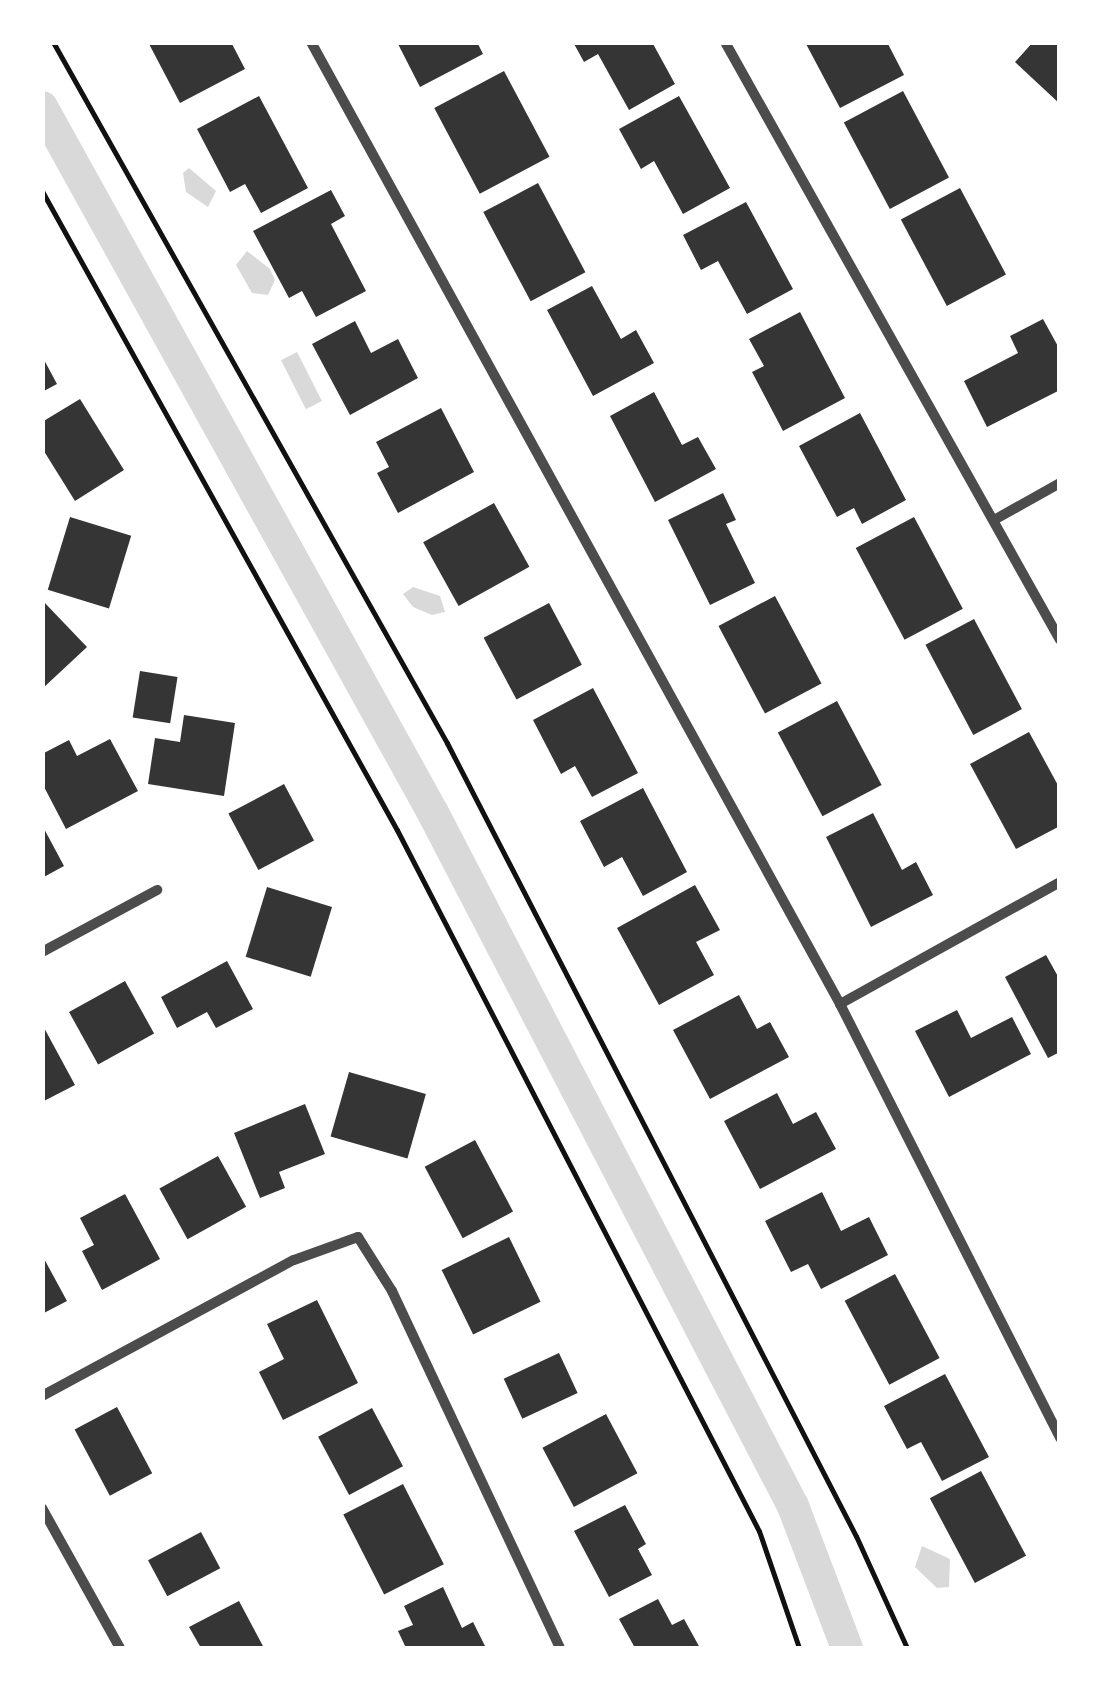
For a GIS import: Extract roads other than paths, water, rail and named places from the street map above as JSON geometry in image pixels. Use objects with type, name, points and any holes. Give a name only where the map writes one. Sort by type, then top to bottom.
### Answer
[{"type":"street","points":[[311,42],[840,1004],[1060,1438]]},
{"type":"street","points":[[725,42],[1060,640]]},
{"type":"street","points":[[994,520],[1060,483]]},
{"type":"street","points":[[840,1004],[1060,882]]},
{"type":"street","points":[[42,952],[157,890]]},
{"type":"street","points":[[42,1396],[294,1260],[358,1237],[392,1291],[560,1648]]},
{"type":"street","points":[[42,1508],[120,1648]]},
{"type":"waterway","points":[[42,107],[433,813],[793,1506],[847,1648]]}]
